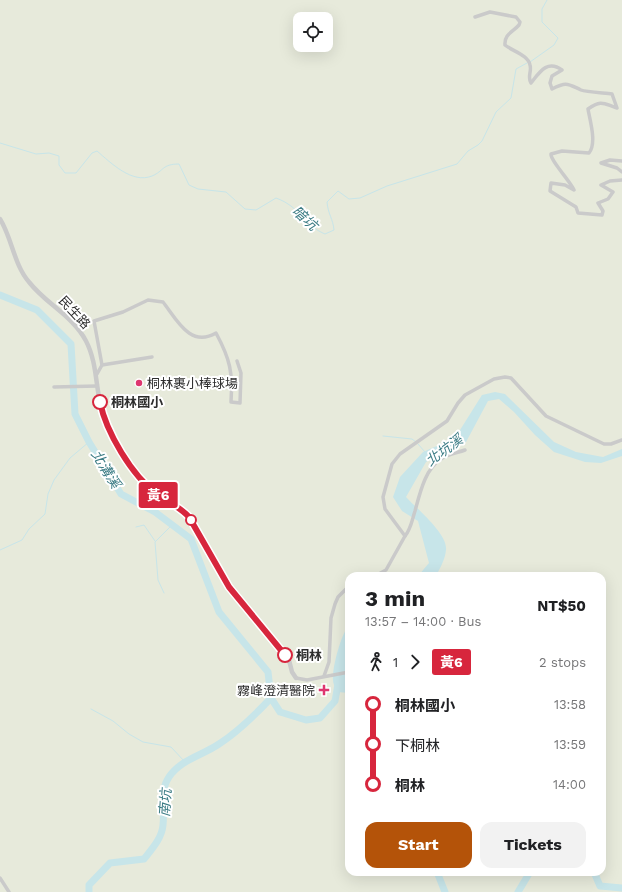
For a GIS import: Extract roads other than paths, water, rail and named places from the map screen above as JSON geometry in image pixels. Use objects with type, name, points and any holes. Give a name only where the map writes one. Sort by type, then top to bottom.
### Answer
[{"type":"street","points":[[474,17],[490,12],[516,17],[520,22],[519,25],[506,37],[505,45],[528,60],[530,64],[529,77],[531,83],[540,70],[547,67],[555,67],[562,70],[552,76],[550,82],[552,89],[562,84],[566,84],[577,86],[582,90],[612,94],[616,108],[605,103],[595,105],[588,109],[592,142],[591,151],[589,153],[562,151],[550,154],[551,159],[565,174],[574,190],[565,184],[551,183],[550,191],[576,206],[578,213],[602,215],[603,211],[598,203],[608,199],[613,192],[601,185],[610,181],[622,180]]},
{"type":"street","points":[[622,161],[610,160],[601,164],[616,168],[622,172]]},
{"type":"street","name":"民生路","points":[[0,219],[24,277],[38,292],[65,314],[78,328],[91,352],[97,374],[102,412],[115,443],[148,486],[157,494],[181,508],[189,517],[229,587],[289,660],[292,672],[296,678]]},
{"type":"street","points":[[97,374],[102,365],[94,321],[123,312],[148,300],[164,302],[191,334],[198,338],[207,338],[216,333],[229,363],[233,379],[231,402],[240,403],[241,373],[237,361]]},
{"type":"street","points":[[102,365],[152,357]]},
{"type":"street","points":[[404,536],[385,508],[383,497],[392,464],[400,454],[448,421],[465,394],[494,379],[505,377],[511,378],[546,416],[604,444],[611,444],[622,440]]},
{"type":"street","points":[[56,387],[98,386]]},
{"type":"street","points":[[382,572],[386,570],[404,536],[409,531],[426,477],[434,464],[442,458],[464,450]]},
{"type":"street","points":[[324,676],[329,662],[331,618],[338,596],[345,590]]},
{"type":"street","points":[[296,678],[307,680],[345,673]]},
{"type":"street","points":[[0,878],[9,892]]},
{"type":"water","name":"北坑溪","points":[[495,392],[505,394],[554,442],[576,452],[603,457],[622,449],[622,456],[601,463],[585,462],[554,452],[499,399],[488,401],[466,442],[426,462],[406,497],[437,529],[445,544],[445,557],[438,572],[421,572],[429,563],[418,521],[402,511],[393,497],[400,477],[423,452],[455,438],[482,395]]},
{"type":"water","points":[[345,631],[345,693],[338,692],[333,680],[334,668]]},
{"type":"waterway","name":"暗坑","points":[[530,62],[554,45],[558,38],[542,22],[542,9],[547,0]]},
{"type":"waterway","name":"暗坑","points":[[0,143],[36,154],[49,153],[59,156],[59,165],[65,173],[76,173],[92,153],[97,151],[122,171],[137,177],[144,178],[152,176],[166,166],[179,164],[189,185],[198,189],[226,192],[245,209],[256,210],[276,198],[291,206],[312,226],[325,234],[334,230],[327,202],[338,191],[349,199],[360,198],[387,186],[457,164],[468,151],[482,141],[496,112],[511,98],[516,69],[527,63]]},
{"type":"waterway","name":"北溝溪","points":[[0,295],[37,310],[71,344],[75,414],[89,442],[121,494],[155,512],[191,539],[219,612],[268,672],[271,698],[280,712],[306,720],[320,718],[335,701],[338,684]]},
{"type":"waterway","points":[[383,436],[412,439],[416,442]]},
{"type":"waterway","points":[[0,550],[22,540],[29,529],[45,514],[48,494],[54,480],[70,458],[89,442]]},
{"type":"waterway","points":[[418,444],[425,452]]},
{"type":"waterway","points":[[136,527],[144,525],[155,541]]},
{"type":"waterway","points":[[164,593],[158,580],[155,542],[172,525]]},
{"type":"waterway","name":"南坑","points":[[89,892],[89,885],[110,863],[144,859],[159,839],[162,830],[164,788],[169,777],[174,771],[185,762],[213,748],[233,734],[271,698]]},
{"type":"waterway","points":[[91,709],[113,721],[129,734],[143,742],[171,747],[185,762]]},
{"type":"waterway","points":[[439,876],[445,892]]},
{"type":"waterway","points":[[518,892],[528,876]]},
{"type":"waterway","points":[[596,876],[600,886],[622,888]]},
{"type":"place","name":"桐林裹小棒球場","points":[[139,383]]},
{"type":"place","name":"桐林國小","points":[[100,402]]},
{"type":"place","name":"桐林","points":[[285,655]]},
{"type":"place","name":"霧峰澄清醫院","points":[[324,690]]}]
